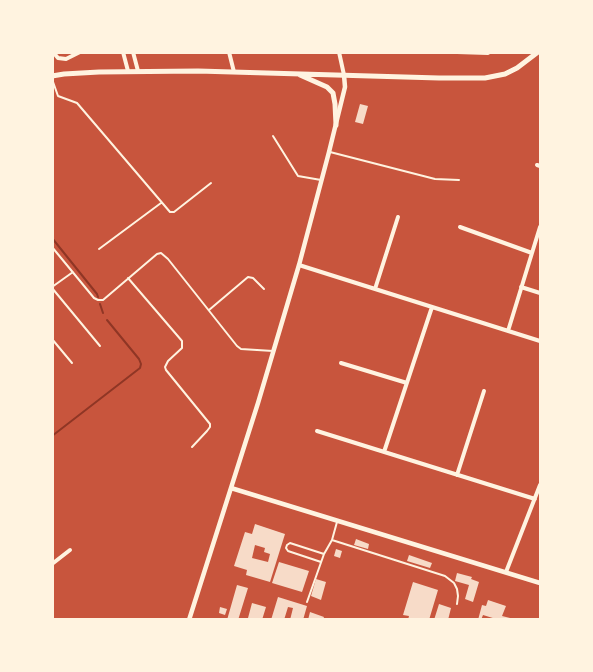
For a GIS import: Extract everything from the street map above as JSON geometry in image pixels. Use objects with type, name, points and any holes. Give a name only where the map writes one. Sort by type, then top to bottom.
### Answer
[{"type":"main road","points":[[52,78],[80,72],[234,72],[485,78],[505,74],[517,68],[538,52]]},
{"type":"main road","points":[[298,74],[327,87],[333,93],[336,125]]},
{"type":"street","points":[[53,52],[58,58],[66,59],[80,52]]},
{"type":"street","points":[[123,52],[128,72]]},
{"type":"street","points":[[133,52],[138,72]]},
{"type":"street","points":[[229,52],[234,72]]},
{"type":"street","points":[[190,620],[299,265],[322,180],[344,87],[344,75],[339,52]]},
{"type":"street","points":[[457,52],[488,53]]},
{"type":"street","points":[[375,289],[398,216]]},
{"type":"street","points":[[460,227],[532,253]]},
{"type":"street","points":[[508,331],[540,227]]},
{"type":"street","points":[[299,265],[540,341]]},
{"type":"street","points":[[522,287],[540,293]]},
{"type":"street","points":[[384,452],[432,308]]},
{"type":"street","points":[[341,363],[407,383]]},
{"type":"street","points":[[457,475],[484,391]]},
{"type":"street","points":[[317,431],[535,499]]},
{"type":"street","points":[[506,572],[540,485]]},
{"type":"street","points":[[231,488],[540,583]]},
{"type":"street","points":[[52,564],[70,550]]},
{"type":"lane","points":[[52,78],[58,96],[77,103],[170,212],[174,212],[211,183]]},
{"type":"lane","points":[[273,136],[298,176],[322,180]]},
{"type":"lane","points":[[329,152],[435,179],[460,180]]},
{"type":"lane","points":[[99,249],[161,203]]},
{"type":"lane","points":[[52,247],[94,298],[98,300],[103,300],[157,254],[161,253],[168,259],[237,346],[241,349],[273,351]]},
{"type":"lane","points":[[73,272],[52,288],[100,346]]},
{"type":"lane","points":[[209,310],[248,277],[253,278],[264,289]]},
{"type":"lane","points":[[128,278],[182,341],[182,348],[168,360],[165,367],[166,370],[210,424],[208,431],[192,447]]},
{"type":"lane","points":[[52,339],[72,363]]},
{"type":"lane","points":[[308,602],[324,554],[332,540],[337,520]]},
{"type":"lane","points":[[332,540],[445,576],[454,583],[457,589],[458,604]]},
{"type":"lane","points":[[321,562],[288,551],[286,546],[290,543],[324,554]]},
{"type":"building","points":[[360,104],[368,106],[363,124],[355,122]]},
{"type":"building","points":[[255,524],[285,534],[270,582],[246,575],[247,570],[234,566],[245,532],[252,534]],"holes":[[[255,545],[265,548],[264,552],[270,554],[268,562],[252,558]]]},
{"type":"building","points":[[356,539],[369,544],[368,549],[354,545]]},
{"type":"building","points":[[336,549],[342,551],[340,558],[334,556]]},
{"type":"building","points":[[409,555],[432,563],[430,568],[407,561]]},
{"type":"building","points":[[279,562],[309,571],[302,592],[272,583]]},
{"type":"building","points":[[457,573],[472,577],[471,579],[479,582],[473,602],[465,599],[469,585],[455,581]]},
{"type":"building","points":[[316,579],[326,582],[321,600],[311,596]]},
{"type":"building","points":[[413,582],[438,590],[429,620],[413,618],[413,620],[408,620],[409,616],[403,615]]},
{"type":"building","points":[[237,585],[248,588],[238,620],[227,620]]},
{"type":"building","points":[[278,597],[307,606],[303,620],[290,620],[293,608],[288,607],[284,620],[271,620]]},
{"type":"building","points":[[488,600],[506,606],[502,616],[510,618],[509,620],[496,620],[483,615],[481,620],[478,620],[482,605],[486,606]]},
{"type":"building","points":[[252,603],[266,607],[262,620],[251,620],[248,618]]},
{"type":"building","points":[[439,604],[451,608],[448,620],[434,620]]},
{"type":"building","points":[[220,607],[227,609],[225,615],[219,613]]},
{"type":"building","points":[[310,612],[324,617],[323,620],[308,620]]},
{"type":"waterway","points":[[52,238],[98,297]]},
{"type":"waterway","points":[[100,304],[103,313]]},
{"type":"waterway","points":[[52,436],[140,368],[139,359],[107,320]]}]
